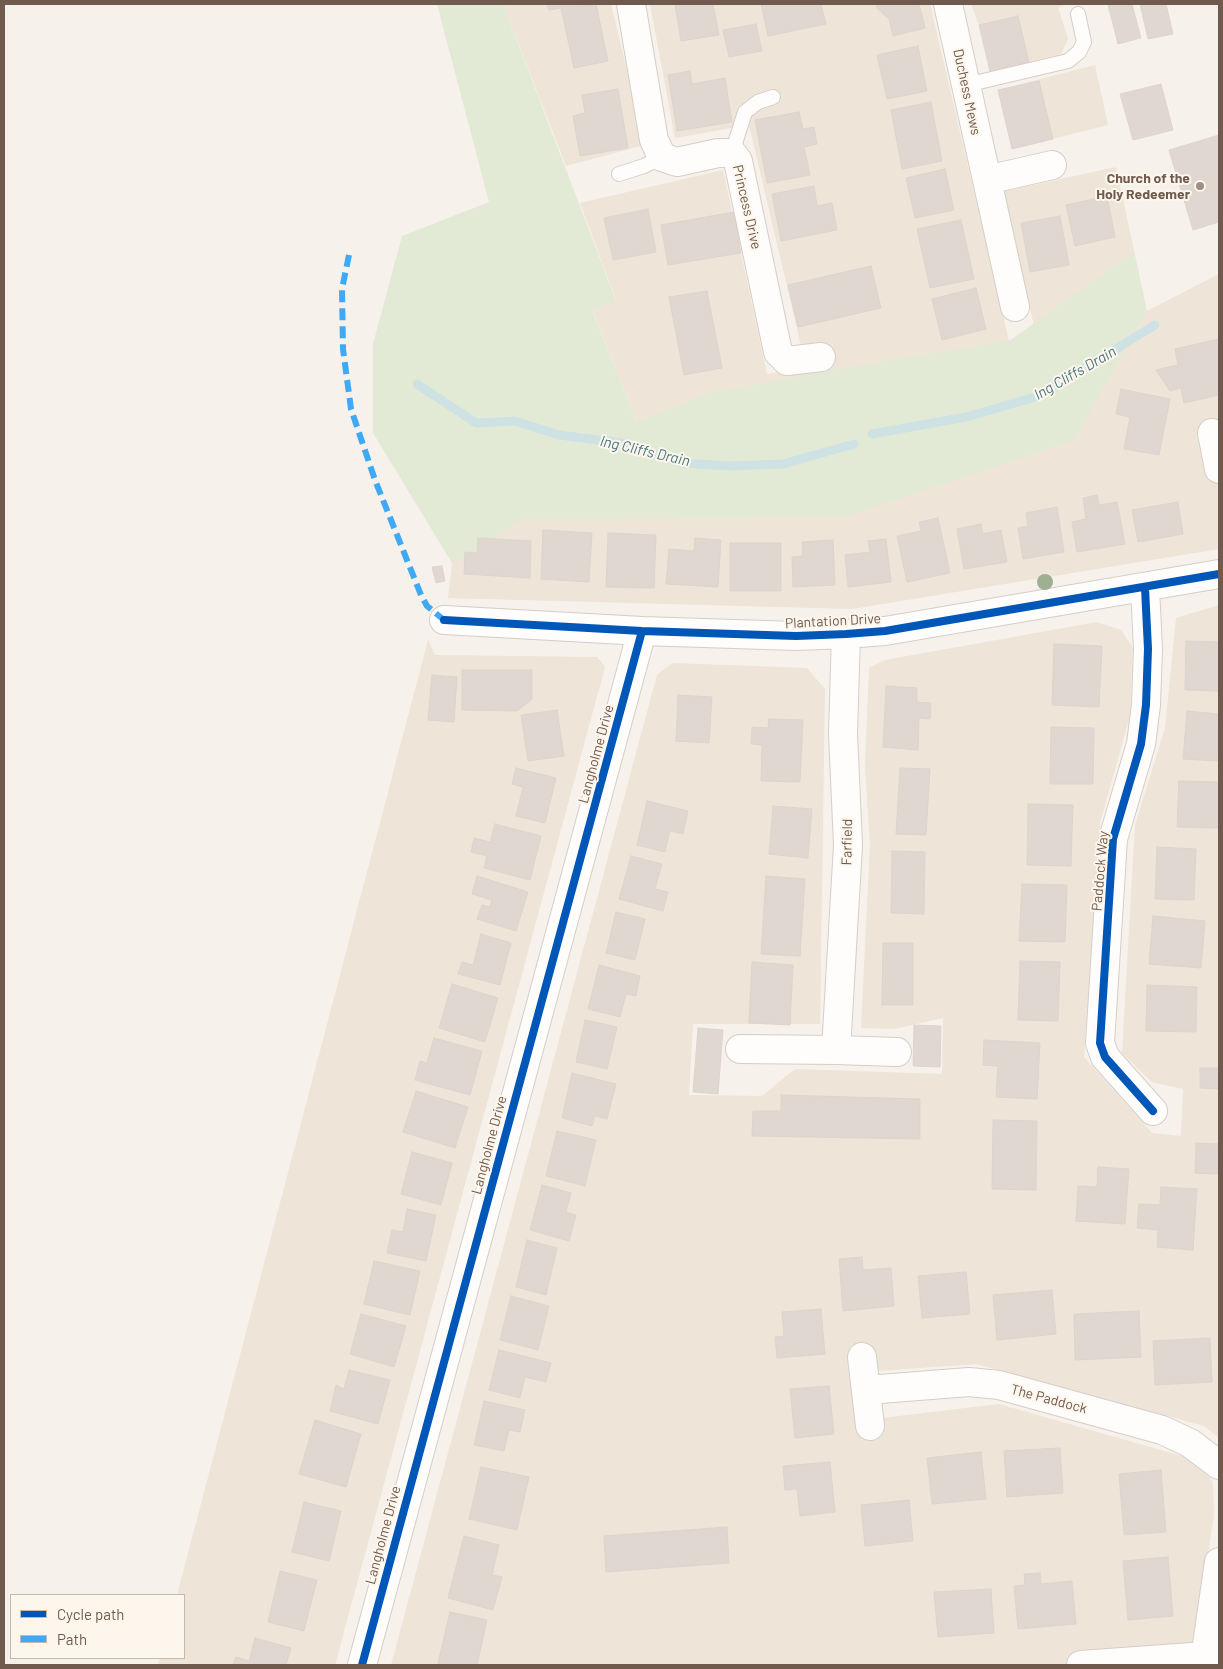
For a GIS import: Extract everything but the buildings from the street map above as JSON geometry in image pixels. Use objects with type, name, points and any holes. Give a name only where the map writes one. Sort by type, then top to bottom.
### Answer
[{"type":"street","points":[[631,4],[654,140],[662,157]]},
{"type":"street","name":"Duchess Mews","points":[[948,4],[1015,307]]},
{"type":"street","name":"Princess Drive","points":[[662,157],[676,162],[718,153],[732,153],[738,162],[778,352],[787,361],[821,357]]},
{"type":"street","points":[[987,180],[1052,165]]},
{"type":"street","points":[[1212,433],[1219,469]]},
{"type":"street","name":"Plantation Drive","points":[[444,620],[642,631],[796,636],[846,634],[885,631],[1219,574]]},
{"type":"street","name":"Paddock Way","points":[[1145,588],[1148,649],[1146,705],[1141,744],[1113,839],[1100,1043],[1105,1056],[1153,1111]]},
{"type":"street","name":"Langholme Drive","points":[[362,1665],[642,631]]},
{"type":"street","name":"Farfield","points":[[836,1050],[848,845],[843,734],[846,634]]},
{"type":"street","points":[[740,1049],[897,1052]]},
{"type":"street","points":[[862,1356],[870,1426]]},
{"type":"street","name":"The Paddock","points":[[867,1390],[969,1382],[999,1385],[1162,1430],[1190,1442],[1219,1465]]},
{"type":"street","points":[[1081,1665],[1205,1660],[1219,1562]]},
{"type":"lane","points":[[966,85],[1068,61],[1079,52],[1084,42],[1078,14]]},
{"type":"lane","points":[[732,153],[744,112],[758,102],[773,97]]},
{"type":"lane","points":[[618,174],[644,166],[662,157]]},
{"type":"shaded area","points":[[503,4],[611,4],[645,145],[566,166]]},
{"type":"shaded area","points":[[650,4],[930,4],[1009,341],[1035,329],[1001,192],[1116,167],[1147,311],[1219,274],[1219,549],[852,609],[448,598],[452,563],[637,422],[592,309],[616,300],[580,203],[723,170],[767,374],[806,367],[749,125],[675,138]]},
{"type":"shaded area","points":[[971,4],[1069,4],[1058,7],[1068,39],[1061,54],[990,71],[979,25]]},
{"type":"shaded area","points":[[1095,65],[1108,125],[1012,149],[998,90]]},
{"type":"shaded area","points":[[1219,605],[1219,1438],[1204,1426],[976,1364],[851,1373],[857,1421],[999,1404],[1196,1460],[1213,1482],[1214,1515],[1191,1665],[391,1665],[657,675],[672,663],[807,668],[825,689],[820,1024],[693,1024],[689,1095],[762,1096],[795,1069],[942,1074],[943,1018],[894,1029],[861,1028],[870,844],[865,767],[869,668],[885,660],[1097,622],[1121,630],[1133,648],[1130,716],[1100,823],[1084,1057],[1152,1133],[1181,1136],[1183,1089],[1152,1082],[1122,1053],[1135,825],[1165,728],[1176,618]]},
{"type":"shaded area","points":[[428,640],[435,655],[597,657],[605,667],[335,1665],[158,1665],[160,1659],[185,1659],[185,1594],[177,1594]]},
{"type":"green space","points":[[437,4],[503,4],[616,301],[592,310],[637,422],[706,394],[861,365],[1009,341],[1134,252],[1147,311],[1074,440],[845,517],[523,519],[452,563],[373,433],[373,344],[402,236],[489,202]]},
{"type":"waterway","name":"Ing Cliffs Drain","points":[[872,434],[966,417],[1039,396],[1155,325]]},
{"type":"waterway","name":"Ing Cliffs Drain","points":[[417,384],[476,423],[515,421],[559,435],[621,443],[682,463],[729,466],[783,464],[854,444]]},
{"type":"marked path","points":[[349,255],[342,289],[343,349],[351,409],[375,480],[421,595],[427,606],[444,620]]},
{"type":"cycle path","points":[[444,620],[642,631],[796,636],[846,634],[885,631],[1219,574]]},
{"type":"cycle path","points":[[1145,588],[1148,649],[1146,705],[1141,744],[1113,839],[1100,1043],[1105,1057],[1153,1111]]},
{"type":"cycle path","points":[[362,1665],[642,631]]},
{"type":"place","name":"Church of the Holy Redeemer","points":[[1200,186]]}]
